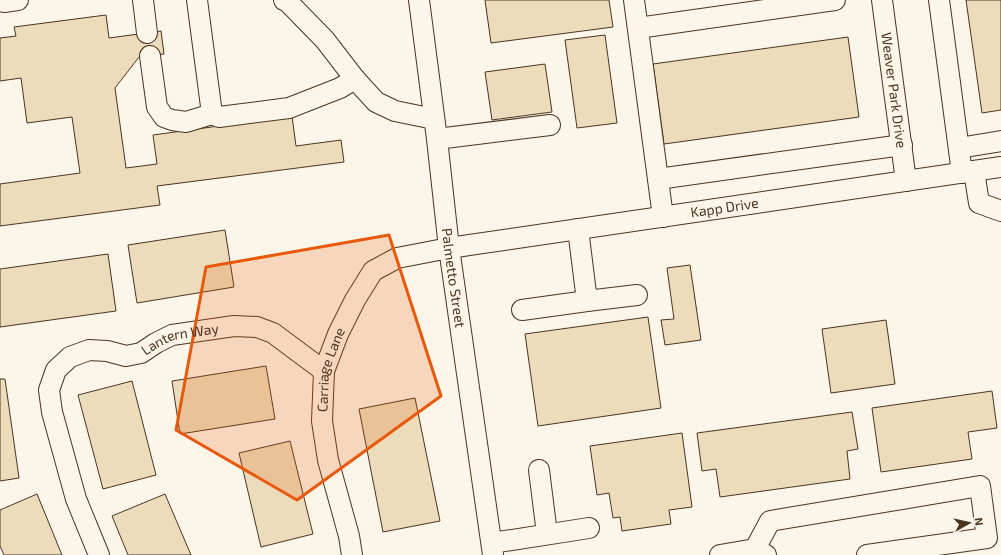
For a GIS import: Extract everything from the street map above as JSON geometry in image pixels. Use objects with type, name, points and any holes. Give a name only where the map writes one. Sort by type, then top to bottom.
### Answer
[{"type":"street","points":[[143,0],[147,33]]},
{"type":"street","points":[[197,0],[212,114]]},
{"type":"street","points":[[284,0],[287,1],[325,40],[355,79],[376,102],[395,111],[434,119]]},
{"type":"street","name":"Palmetto Street","points":[[419,0],[449,248],[492,549]]},
{"type":"street","points":[[634,0],[663,216]]},
{"type":"street","points":[[638,28],[835,0]]},
{"type":"street","name":"Weaver Park Drive","points":[[882,0],[906,181]]},
{"type":"street","points":[[939,0],[959,148],[979,203],[1001,211]]},
{"type":"street","points":[[150,56],[157,106],[164,117],[186,122],[212,114],[219,117],[290,108],[340,88],[355,79]]},
{"type":"street","points":[[437,139],[550,125]]},
{"type":"street","points":[[959,148],[1001,141]]},
{"type":"street","points":[[658,179],[902,145]]},
{"type":"street","name":"Kapp Drive","points":[[449,248],[1001,167]]},
{"type":"street","points":[[578,229],[588,301]]},
{"type":"street","name":"Carriage Lane","points":[[352,555],[349,536],[328,460],[322,421],[324,371],[338,334],[355,300],[373,271],[397,258],[449,248]]},
{"type":"street","points":[[522,310],[637,295]]},
{"type":"street","name":"Lantern Way","points":[[99,555],[76,499],[52,412],[49,390],[56,370],[70,357],[89,350],[107,350],[126,356],[141,353],[172,335],[234,326],[257,327],[273,332],[324,371]]},
{"type":"street","points":[[539,470],[547,534]]},
{"type":"street","points":[[720,555],[761,552],[770,521],[980,486],[987,538],[867,555]]},
{"type":"street","points":[[492,549],[547,534],[589,528]]},
{"type":"highlighted area","points":[[389,235],[441,396],[297,500],[176,430],[206,267]]},
{"type":"building","points":[[485,0],[609,0],[613,27],[491,43]]},
{"type":"building","points":[[966,0],[1001,0],[1001,110],[982,113]]},
{"type":"building","points":[[106,15],[109,38],[161,31],[164,54],[139,57],[115,88],[126,168],[157,164],[153,135],[292,116],[296,146],[341,140],[344,162],[157,186],[160,205],[0,226],[0,184],[80,173],[72,117],[27,123],[21,78],[0,81],[0,38],[16,36],[14,27]]},
{"type":"building","points":[[605,35],[617,123],[577,128],[565,40]]},
{"type":"building","points":[[848,37],[859,117],[664,144],[653,64]]},
{"type":"building","points":[[545,64],[552,112],[492,120],[485,72]]},
{"type":"building","points":[[225,230],[234,287],[137,303],[128,245]]},
{"type":"building","points":[[108,254],[116,311],[0,327],[0,269]]},
{"type":"building","points":[[690,265],[701,340],[665,345],[661,320],[674,319],[667,268]]},
{"type":"building","points":[[648,317],[661,408],[538,426],[525,334]]},
{"type":"building","points":[[886,320],[895,384],[831,393],[822,329]]},
{"type":"building","points":[[266,366],[275,419],[180,434],[172,381]]},
{"type":"building","points":[[0,379],[5,379],[19,478],[0,481]]},
{"type":"building","points":[[132,381],[156,475],[103,489],[78,395]]},
{"type":"building","points":[[992,391],[997,428],[968,432],[972,459],[881,472],[872,408]]},
{"type":"building","points":[[415,398],[440,521],[383,532],[359,409]]},
{"type":"building","points":[[852,412],[858,449],[847,451],[850,479],[720,497],[716,469],[702,471],[697,433]]},
{"type":"building","points":[[682,433],[692,507],[669,510],[671,524],[622,531],[620,517],[613,518],[609,493],[597,495],[590,446]]},
{"type":"building","points":[[290,441],[313,534],[261,547],[239,453]]},
{"type":"building","points":[[37,494],[62,555],[4,555],[0,546],[0,510]]},
{"type":"building","points":[[165,494],[191,555],[128,555],[112,516]]}]
